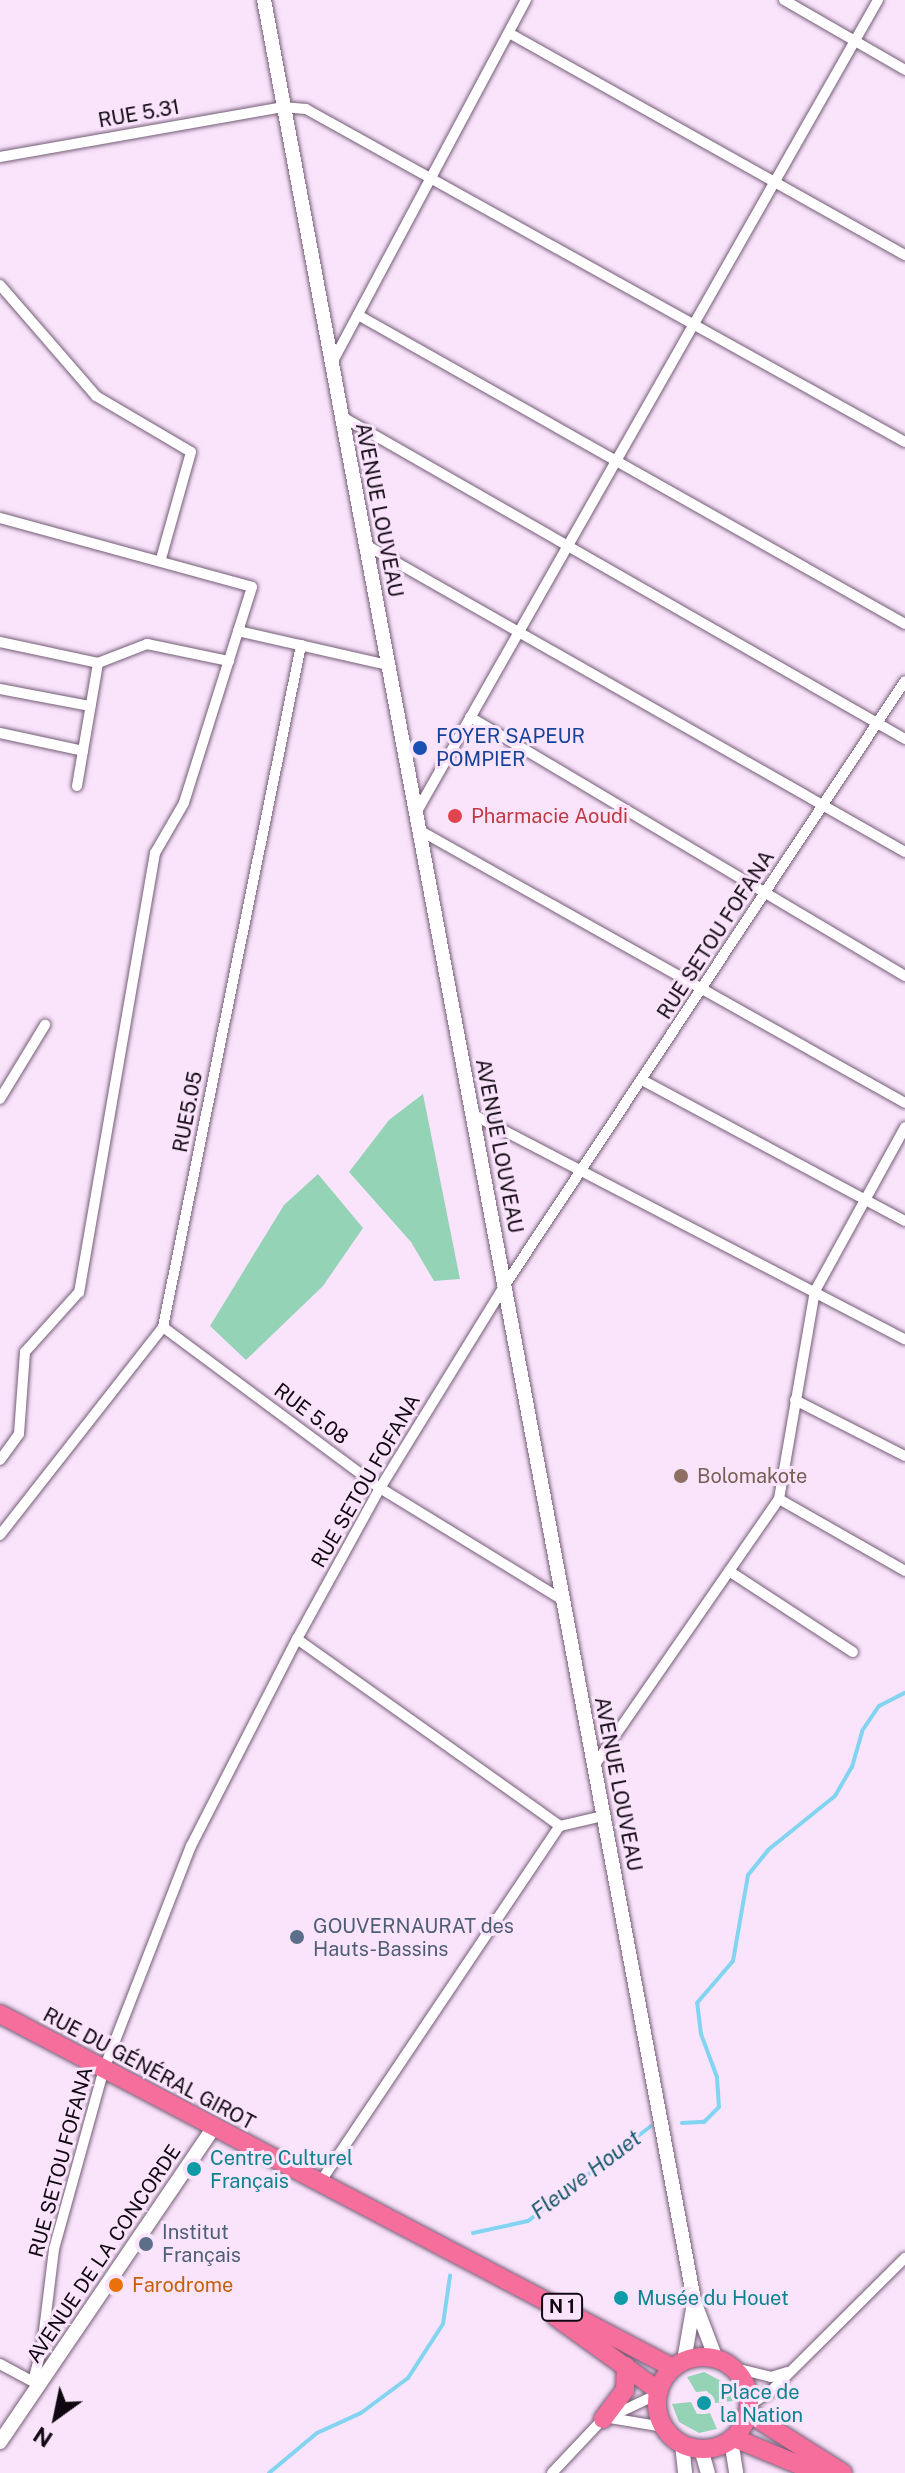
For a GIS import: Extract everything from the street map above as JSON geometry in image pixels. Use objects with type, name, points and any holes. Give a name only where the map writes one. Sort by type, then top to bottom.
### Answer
[{"type":"highway","name":"RUE DU GÉNÉRAL GIROT","points":[[0,2014],[317,2186],[447,2252]]},
{"type":"highway","name":"N 1","points":[[447,2252],[483,2265],[679,2365]]},
{"type":"highway","name":"N 1","points":[[447,2252],[586,2334],[658,2392]]},
{"type":"highway","points":[[736,2440],[749,2409],[743,2381],[723,2363],[679,2365],[658,2392],[664,2427],[693,2448],[736,2440],[819,2473]]},
{"type":"highway","points":[[602,2420],[625,2390],[626,2366]]},
{"type":"highway","points":[[749,2409],[843,2473]]},
{"type":"main road","name":"AVENUE LOUVEAU","points":[[264,0],[694,2301],[723,2363]]},
{"type":"main road","name":"AVENUE DE LA CONCORDE","points":[[0,2442],[36,2383],[213,2128]]},
{"type":"main road","name":"AVENUE LOUVEAU","points":[[679,2365],[694,2301]]},
{"type":"main road","points":[[736,2440],[736,2473]]},
{"type":"main road","points":[[693,2448],[697,2472]]},
{"type":"main road","points":[[693,2448],[697,2472]]},
{"type":"street","points":[[331,365],[526,0]]},
{"type":"street","points":[[784,0],[905,70]]},
{"type":"street","points":[[416,813],[697,326],[878,0]]},
{"type":"street","points":[[509,33],[905,255]]},
{"type":"street","name":"RUE 5.31","points":[[0,157],[283,107]]},
{"type":"street","points":[[283,107],[323,116],[905,442]]},
{"type":"street","points":[[0,285],[96,396],[191,452],[160,562]]},
{"type":"street","points":[[358,315],[905,624]]},
{"type":"street","points":[[341,416],[905,739]]},
{"type":"street","points":[[0,518],[252,587],[184,803],[155,853],[79,1292],[25,1352],[19,1434],[0,1460]]},
{"type":"street","points":[[366,545],[905,852]]},
{"type":"street","points":[[238,631],[388,665]]},
{"type":"street","points":[[0,642],[98,663],[147,644],[229,661]]},
{"type":"street","name":"RUE5.05","points":[[2,1527],[163,1327],[301,645]]},
{"type":"street","points":[[77,786],[98,663]]},
{"type":"street","name":"RUE SETOU FOFANA","points":[[36,2383],[54,2249],[104,2069],[191,1846],[297,1639],[380,1488],[505,1285],[905,681]]},
{"type":"street","points":[[0,689],[90,706]]},
{"type":"street","points":[[470,717],[905,976]]},
{"type":"street","points":[[0,733],[83,751]]},
{"type":"street","points":[[419,830],[905,1103]]},
{"type":"street","points":[[0,1099],[45,1025]]},
{"type":"street","points":[[642,1080],[905,1221]]},
{"type":"street","points":[[472,1114],[905,1339]]},
{"type":"street","points":[[594,1766],[779,1499],[815,1291],[905,1127]]},
{"type":"street","name":"RUE 5.08","points":[[163,1327],[380,1488],[563,1600]]},
{"type":"street","points":[[795,1400],[905,1456]]},
{"type":"street","points":[[779,1499],[905,1571]]},
{"type":"street","points":[[729,1571],[853,1652]]},
{"type":"street","points":[[297,1639],[560,1826]]},
{"type":"street","points":[[317,2186],[560,1826],[603,1816]]},
{"type":"street","points":[[749,2409],[796,2367],[905,2258]]},
{"type":"street","points":[[723,2363],[771,2377],[796,2367]]},
{"type":"street","points":[[0,2364],[36,2383]]},
{"type":"street","points":[[552,2473],[602,2420],[658,2392]]},
{"type":"street","points":[[602,2420],[634,2419],[664,2427]]},
{"type":"green space","points":[[423,1094],[460,1279],[434,1281],[411,1242],[349,1172],[389,1120]]},
{"type":"green space","points":[[318,1174],[363,1228],[323,1286],[246,1360],[210,1326],[284,1205]]},
{"type":"green space","points":[[704,2372],[725,2383],[733,2401],[715,2403],[707,2391],[696,2392],[687,2377]]},
{"type":"green space","points":[[691,2402],[697,2414],[710,2413],[717,2429],[699,2433],[679,2422],[672,2404]]},
{"type":"waterway","name":"Fleuve Houet","points":[[682,2123],[704,2122],[719,2107],[717,2077],[701,2034],[697,2003],[733,1961],[748,1875],[768,1850],[835,1796],[852,1767],[862,1731],[879,1706],[905,1693]]},
{"type":"waterway","name":"Fleuve Houet","points":[[473,2233],[528,2221],[651,2126]]},
{"type":"waterway","name":"Fleuve Houet","points":[[269,2473],[317,2433],[361,2413],[408,2378],[443,2324],[450,2276]]},
{"type":"place","name":"FOYER SAPEUR POMPIER","points":[[420,748]]},
{"type":"place","name":"Pharmacie Aoudi","points":[[455,816]]},
{"type":"place","name":"Bolomakote","points":[[681,1476]]},
{"type":"place","name":"GOUVERNAURAT des Hauts-Bassins","points":[[297,1937]]},
{"type":"place","name":"Centre Culturel Français","points":[[194,2169]]},
{"type":"place","name":"Institut Français","points":[[146,2244]]},
{"type":"place","name":"Farodrome","points":[[116,2285]]},
{"type":"place","name":"Musée du Houet","points":[[621,2298]]},
{"type":"place","name":"Place de la Nation","points":[[704,2403]]}]
